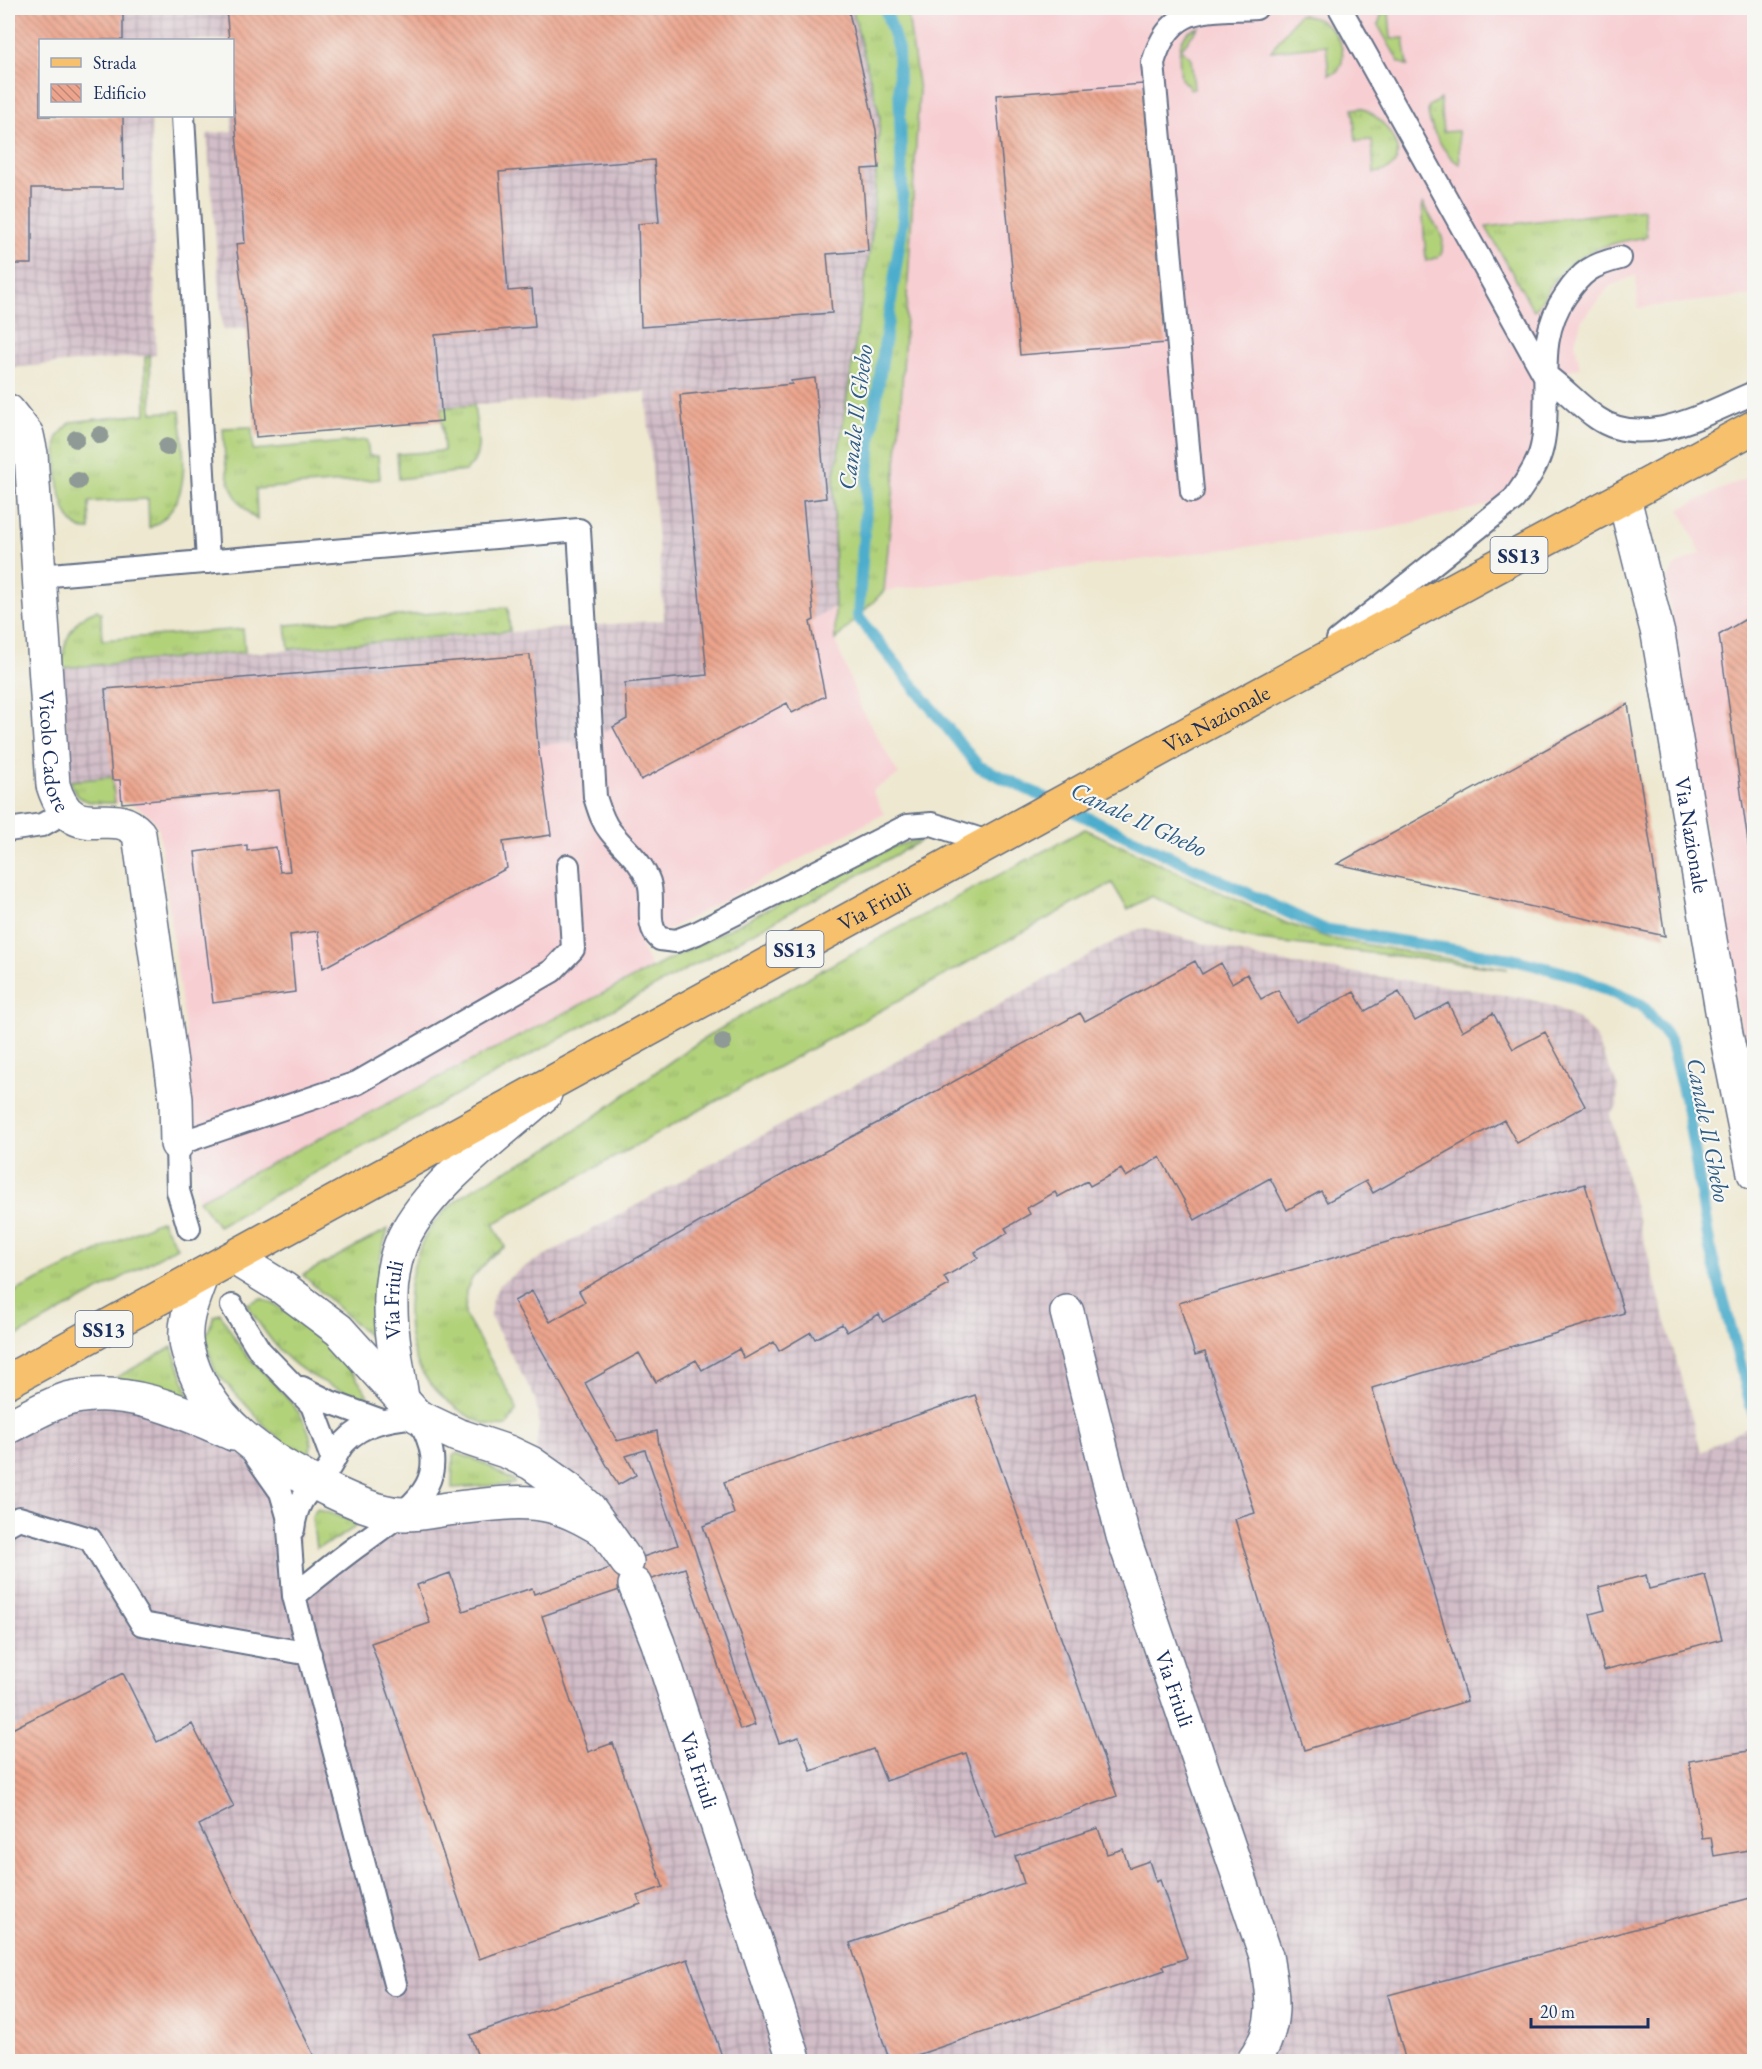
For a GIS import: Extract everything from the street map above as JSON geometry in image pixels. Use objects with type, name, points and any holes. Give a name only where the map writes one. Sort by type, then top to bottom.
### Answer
[{"type":"main road","name":"Via Nazionale","points":[[1031,821],[1755,427]]},
{"type":"main road","name":"Via Friuli","points":[[8,1381],[1031,821]]},
{"type":"street","name":"Vicolo Cadore","points":[[8,411],[27,435],[32,454],[53,785],[65,812],[78,820],[120,822],[131,826],[139,834],[176,1099],[177,1144]]},
{"type":"street","name":"Via Nazionale","points":[[1624,498],[1658,634],[1726,1034],[1755,1173]]},
{"type":"street","name":"Via Friuli","points":[[400,1412],[391,1308],[396,1260],[403,1238],[415,1218],[438,1189],[561,1080]]},
{"type":"street","name":"Via Friuli","points":[[234,1258],[283,1288],[339,1330],[365,1355],[400,1412],[508,1452],[531,1463],[589,1508],[631,1573],[658,1643],[795,2061]]},
{"type":"street","name":"Via Friuli","points":[[201,1277],[187,1317],[186,1345],[196,1375],[214,1407],[241,1437],[276,1463],[324,1472],[351,1501],[401,1514],[528,1504],[550,1506],[576,1514],[605,1531]]},
{"type":"street","name":"Via Friuli","points":[[1067,1312],[1123,1536],[1266,1956],[1273,1997],[1269,2034],[1254,2061]]},
{"type":"street","name":"Via Friuli","points":[[8,1427],[64,1400],[89,1395],[120,1396],[174,1408],[241,1437]]},
{"type":"lane","points":[[1192,490],[1153,63],[1165,16],[1256,8]]},
{"type":"lane","points":[[1340,8],[1544,374],[1564,388],[1599,420],[1621,428],[1648,430],[1677,425],[1755,393]]},
{"type":"lane","points":[[183,117],[208,562]]},
{"type":"lane","points":[[1282,684],[1514,499],[1530,476],[1542,447],[1544,352],[1550,325],[1578,277],[1596,264],[1620,258]]},
{"type":"lane","points":[[39,576],[579,530],[595,797],[601,817],[609,830],[641,865],[648,881],[651,924],[655,934],[667,941],[697,933],[907,826],[932,824],[991,843]]},
{"type":"lane","points":[[8,830],[42,825],[65,812]]},
{"type":"lane","points":[[189,1228],[178,1191],[177,1144],[357,1083],[552,971],[573,949],[568,866]]},
{"type":"lane","points":[[232,1306],[260,1351],[312,1405],[325,1434],[324,1472]]},
{"type":"lane","points":[[294,1596],[339,1559],[401,1514],[421,1494],[428,1483],[434,1461],[426,1431],[400,1412],[330,1402],[295,1385]]},
{"type":"lane","points":[[292,1544],[297,1505],[353,1434],[400,1412]]},
{"type":"lane","points":[[241,1437],[268,1471],[281,1492],[288,1516],[292,1544],[294,1596],[395,1984]]},
{"type":"lane","points":[[8,1524],[19,1518],[90,1539],[142,1624],[310,1654]]},
{"type":"shaded area","points":[[8,8],[852,8],[880,117],[872,234],[834,482],[835,607],[574,748],[573,742],[120,780],[112,780],[112,777],[70,781],[62,668],[664,620],[646,392],[441,408],[442,421],[256,437],[247,328],[223,330],[207,134],[232,131],[234,39],[39,39],[39,117],[151,117],[156,355],[8,368]]},
{"type":"shaded area","points":[[907,8],[1754,8],[1754,295],[1638,308],[1636,275],[1610,286],[1582,319],[1575,342],[1580,368],[1544,374],[1544,421],[1514,499],[1382,530],[884,591],[899,432],[919,91]]},
{"type":"shaded area","points":[[1754,474],[1754,1173],[1743,1034],[1723,941],[1666,582],[1674,567],[1701,553],[1680,509]]},
{"type":"shaded area","points":[[835,607],[835,640],[862,710],[899,775],[872,790],[884,814],[640,945],[652,968],[199,1200],[195,1187],[190,1067],[159,830],[152,818],[139,808],[126,802],[115,803],[112,780],[573,742],[574,747]]},
{"type":"shaded area","points":[[1145,928],[1268,960],[1526,998],[1556,1007],[1577,1018],[1594,1035],[1618,1087],[1617,1107],[1610,1115],[1701,1452],[1754,1423],[1754,2061],[8,2061],[8,1427],[65,1400],[174,1408],[303,1495],[294,1595],[389,1522],[550,1506],[536,1447],[539,1425],[535,1398],[490,1316],[492,1299],[500,1284],[526,1266],[1131,932]]},
{"type":"green space","points":[[852,8],[907,8],[919,91],[900,421],[884,591],[835,640],[834,482],[872,234],[880,117]]},
{"type":"green space","points":[[1389,12],[1391,39],[1404,38],[1408,66],[1399,62],[1378,25],[1382,13]]},
{"type":"green space","points":[[1298,15],[1318,19],[1334,32],[1342,51],[1342,61],[1338,71],[1329,75],[1326,45],[1271,51]]},
{"type":"green space","points":[[1199,27],[1181,49],[1191,58],[1194,89],[1191,89],[1181,79],[1180,48],[1185,35]]},
{"type":"green space","points":[[1440,99],[1443,132],[1458,131],[1460,164],[1454,161],[1443,147],[1430,120],[1429,106]]},
{"type":"green space","points":[[1360,108],[1378,119],[1394,140],[1397,151],[1396,161],[1389,169],[1374,173],[1372,140],[1356,141],[1353,109]]},
{"type":"green space","points":[[1422,203],[1443,237],[1442,252],[1438,257],[1426,261]]},
{"type":"green space","points":[[1644,209],[1647,237],[1608,245],[1574,261],[1555,280],[1534,311],[1486,227]]},
{"type":"green space","points":[[150,356],[152,413],[180,411],[184,460],[180,492],[174,506],[164,519],[149,528],[148,499],[89,502],[90,530],[79,528],[71,520],[60,493],[57,437],[71,422],[146,414],[145,357]]},
{"type":"green space","points":[[474,405],[478,450],[476,458],[465,471],[399,479],[397,454],[444,451],[441,408]]},
{"type":"green space","points":[[252,427],[253,450],[367,440],[369,456],[378,456],[380,479],[256,489],[257,520],[246,510],[232,490],[226,468],[223,428]]},
{"type":"green space","points":[[508,607],[510,631],[289,649],[286,625]]},
{"type":"green space","points":[[97,610],[101,613],[102,640],[243,629],[245,652],[62,668],[66,641],[70,633],[81,619]]},
{"type":"green space","points":[[112,777],[115,803],[81,799],[76,795],[70,781]]},
{"type":"green space","points":[[1085,829],[1286,923],[1332,939],[1508,969],[1259,940],[1230,933],[1151,896],[1128,910],[1112,883],[493,1224],[505,1247],[494,1254],[473,1277],[466,1291],[465,1315],[515,1403],[516,1411],[507,1426],[485,1424],[454,1406],[429,1382],[419,1366],[412,1346],[408,1302],[411,1280],[424,1239],[434,1223],[459,1198],[550,1147],[694,1046],[760,1005],[852,953]]},
{"type":"green space","points":[[928,837],[218,1226],[199,1200],[807,889],[895,846]]},
{"type":"green space","points":[[161,1220],[177,1247],[8,1341],[8,1295]]},
{"type":"green space","points":[[388,1229],[380,1258],[377,1344],[303,1275]]},
{"type":"green space","points":[[261,1298],[290,1313],[328,1343],[359,1382],[369,1402],[327,1384],[285,1355],[260,1325],[247,1304]]},
{"type":"green space","points":[[220,1313],[245,1353],[301,1416],[311,1444],[307,1456],[284,1443],[267,1428],[215,1371],[205,1339],[214,1316]]},
{"type":"green space","points":[[172,1347],[190,1398],[115,1379],[117,1377]]},
{"type":"green space","points":[[457,1453],[483,1463],[514,1481],[514,1484],[452,1488],[453,1456]]},
{"type":"green space","points":[[317,1509],[356,1522],[357,1526],[335,1540],[316,1548],[312,1516]]},
{"type":"building","points":[[8,8],[123,8],[123,39],[39,39],[39,117],[123,117],[124,188],[32,188],[32,264],[8,264]]},
{"type":"building","points":[[226,8],[848,8],[876,130],[879,168],[862,169],[868,251],[827,254],[832,313],[641,327],[638,224],[659,222],[654,160],[499,172],[508,291],[532,289],[535,327],[435,335],[442,421],[256,437],[246,318],[236,244],[245,243],[234,108],[234,39],[229,39]]},
{"type":"building","points":[[1143,84],[1166,343],[1020,355],[996,95]]},
{"type":"building","points":[[815,378],[826,498],[803,501],[814,620],[810,622],[825,696],[792,713],[787,703],[641,780],[613,727],[627,719],[625,683],[707,675],[680,395],[792,384],[791,381]]},
{"type":"building","points":[[1754,614],[1754,878],[1753,878],[1719,635]]},
{"type":"building","points":[[530,655],[538,746],[551,835],[503,842],[507,868],[323,968],[318,931],[290,935],[295,992],[213,1003],[195,852],[247,845],[247,851],[276,847],[280,872],[290,871],[279,790],[122,803],[120,780],[112,780],[105,689]]},
{"type":"building","points":[[1628,704],[1665,936],[1337,864]]},
{"type":"building","points":[[1195,961],[1202,974],[1221,963],[1232,983],[1247,974],[1261,999],[1278,990],[1296,1022],[1354,992],[1365,1011],[1399,992],[1415,1021],[1448,1003],[1462,1031],[1493,1013],[1513,1049],[1545,1032],[1585,1106],[1517,1143],[1504,1120],[1373,1193],[1366,1181],[1327,1202],[1321,1191],[1287,1210],[1270,1178],[1195,1220],[1160,1157],[1126,1177],[1121,1169],[1090,1186],[1087,1181],[1058,1197],[1055,1192],[1027,1208],[1030,1214],[1005,1228],[1008,1233],[975,1252],[978,1258],[944,1277],[949,1285],[883,1322],[879,1314],[847,1332],[842,1324],[815,1339],[811,1332],[779,1351],[774,1342],[744,1359],[739,1349],[702,1370],[696,1360],[656,1382],[639,1353],[585,1383],[617,1441],[657,1431],[659,1445],[755,1725],[740,1730],[685,1568],[542,1616],[588,1752],[613,1743],[663,1887],[637,1896],[641,1904],[479,1959],[371,1643],[430,1623],[417,1585],[450,1573],[463,1611],[532,1588],[534,1594],[678,1545],[645,1450],[626,1456],[636,1475],[618,1485],[514,1301],[532,1291],[550,1322],[585,1302],[579,1291],[796,1167],[1080,1013],[1085,1021]]},
{"type":"building","points":[[1585,1184],[1624,1313],[1372,1388],[1467,1701],[1304,1750],[1235,1519],[1255,1513],[1205,1352],[1195,1355],[1179,1303]]},
{"type":"building","points":[[975,1395],[1117,1796],[996,1838],[966,1753],[886,1781],[873,1749],[811,1771],[799,1737],[779,1743],[703,1526],[734,1514],[724,1482]]},
{"type":"building","points":[[1646,1575],[1649,1589],[1705,1575],[1722,1639],[1604,1670],[1590,1614],[1605,1610],[1599,1587]]},
{"type":"building","points":[[123,1673],[157,1742],[192,1724],[234,1807],[199,1825],[317,2062],[8,2062],[8,1731]]},
{"type":"building","points":[[1754,1750],[1754,1849],[1714,1856],[1711,1837],[1702,1838],[1689,1761]]},
{"type":"building","points":[[1098,1828],[1107,1854],[1123,1849],[1129,1868],[1149,1861],[1156,1882],[1160,1880],[1187,1958],[1163,1966],[1165,1970],[897,2062],[890,2062],[850,1943],[1024,1883],[1015,1856]]},
{"type":"building","points":[[1754,1897],[1754,2062],[1406,2062],[1388,1995]]},
{"type":"building","points":[[688,1959],[724,2062],[480,2062],[470,2035]]},
{"type":"waterway","name":"Canale Il Ghebo","points":[[885,8],[898,49],[903,220],[871,435],[858,617],[978,766],[1323,929],[1511,959],[1573,975],[1642,1005],[1670,1040],[1687,1106],[1710,1249],[1754,1416]]}]
